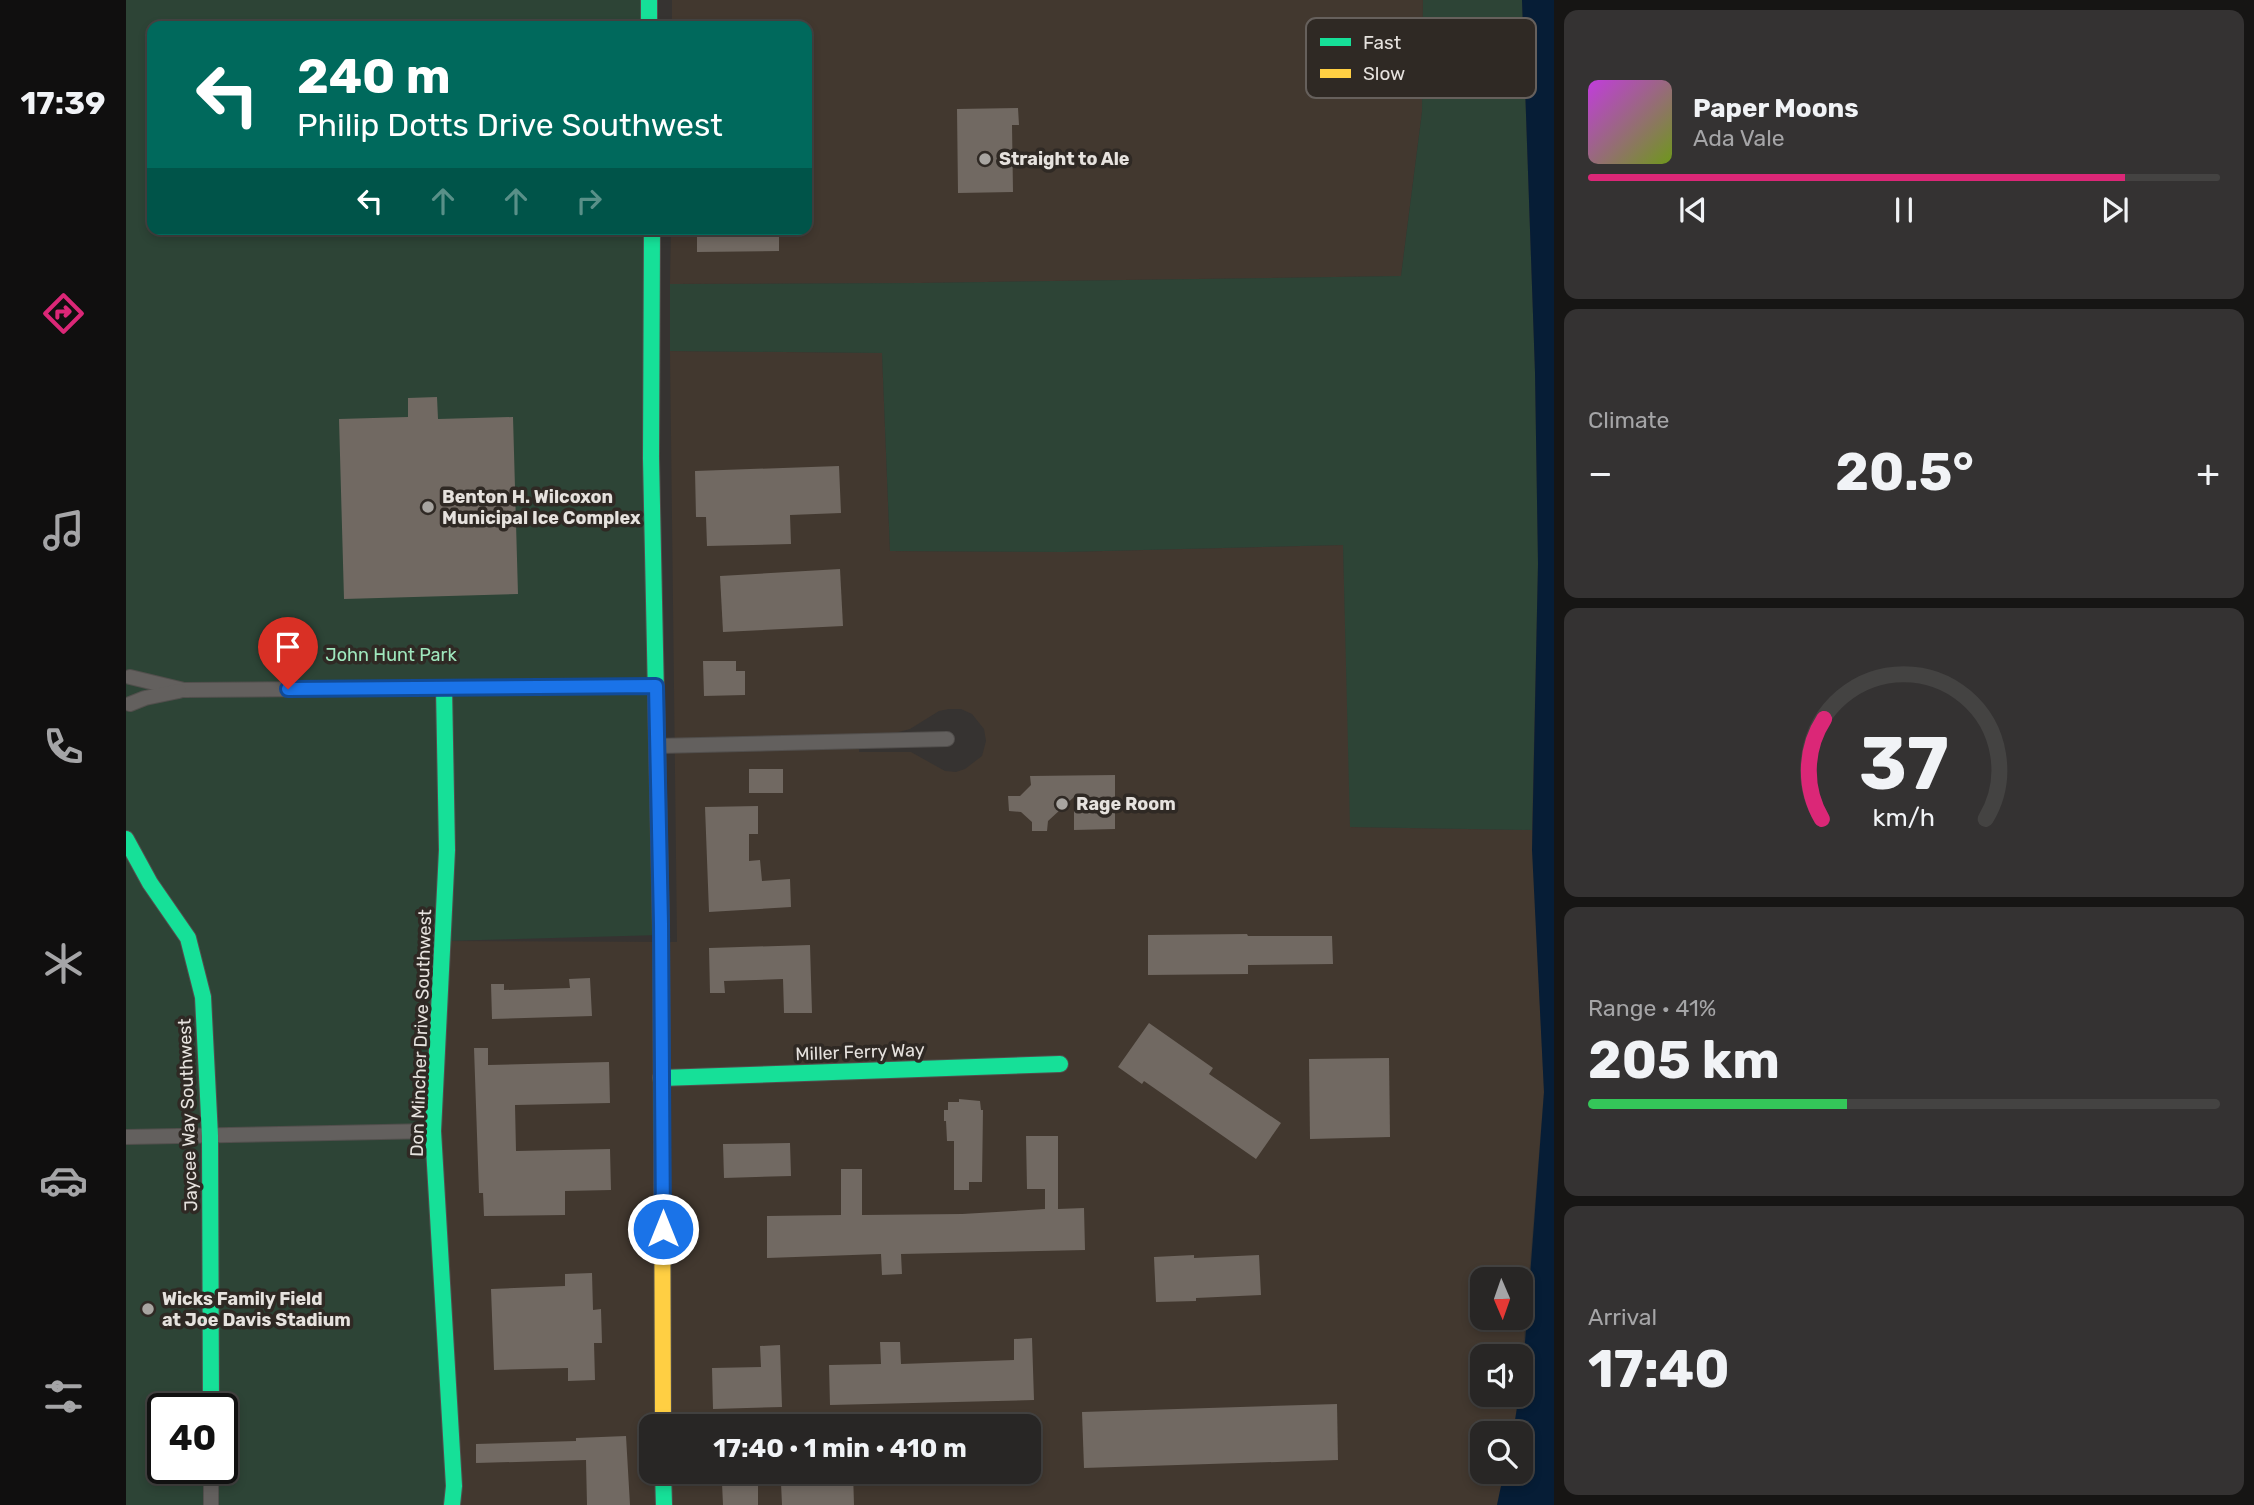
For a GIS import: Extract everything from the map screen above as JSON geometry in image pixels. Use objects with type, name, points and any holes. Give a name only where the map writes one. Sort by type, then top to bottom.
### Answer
[{"type":"street","points":[[649,0],[649,21]]},
{"type":"street","points":[[652,235],[651,458],[662,1078],[663,1414]]},
{"type":"street","points":[[128,707],[133,695],[128,674],[184,690]]},
{"type":"street","points":[[128,707],[145,698],[184,690],[656,686]]},
{"type":"street","name":"Don Mincher Drive Southwest","points":[[444,688],[447,850],[433,1131],[454,1486],[452,1505]]},
{"type":"street","points":[[657,746],[947,739]]},
{"type":"street","name":"Jaycee Way Southwest","points":[[126,839],[150,883],[188,939],[203,997],[210,1136],[211,1393]]},
{"type":"street","name":"Miller Ferry Way","points":[[662,1078],[1060,1064]]},
{"type":"street","points":[[126,1137],[433,1131]]},
{"type":"street","points":[[211,1484],[211,1505]]},
{"type":"street","points":[[663,1484],[664,1505]]},
{"type":"shaded area","points":[[672,0],[1423,0],[1423,18],[1306,18],[1306,98],[1422,98],[1401,276],[670,284],[671,235],[812,235],[812,21],[672,21]]},
{"type":"shaded area","points":[[670,351],[882,353],[890,551],[1064,552],[1343,545],[1351,827],[1532,830],[1544,1092],[1530,1267],[1470,1267],[1470,1330],[1525,1330],[1524,1344],[1470,1344],[1470,1407],[1517,1407],[1515,1421],[1470,1421],[1470,1484],[1501,1484],[1497,1505],[452,1505],[433,1131],[442,941],[677,942]],"holes":[[[961,709],[972,714],[984,729],[986,741],[982,756],[965,769],[945,771],[911,752],[859,752],[859,734],[895,733],[910,729],[939,711]]]},
{"type":"green space","name":"John Hunt Park","points":[[126,0],[648,0],[649,21],[147,21],[147,235],[652,235],[661,935],[442,941],[433,1131],[452,1505],[126,1505]]},
{"type":"green space","points":[[1423,0],[1522,0],[1523,18],[1423,18]]},
{"type":"green space","points":[[1422,98],[1525,98],[1535,372],[1538,564],[1532,830],[1350,827],[1343,545],[1064,552],[890,551],[882,353],[670,351],[670,284],[1401,276]]},
{"type":"water","points":[[1522,0],[1554,0],[1554,1505],[1497,1505],[1501,1484],[1533,1484],[1533,1421],[1515,1421],[1517,1407],[1533,1407],[1533,1344],[1525,1344],[1526,1330],[1533,1330],[1533,1267],[1531,1267],[1544,1092],[1532,850],[1538,564],[1535,372],[1525,98],[1536,98],[1536,18],[1523,18]]},
{"type":"building","name":"Straight to Ale","points":[[1018,108],[1019,125],[1012,125],[1013,192],[958,193],[957,109]]},
{"type":"building","points":[[697,235],[779,235],[779,251],[697,252]]},
{"type":"building","name":"Benton H. Wilcoxon Municipal Ice Complex","points":[[437,397],[438,419],[513,417],[518,594],[344,599],[339,419],[408,417],[408,398]]},
{"type":"building","points":[[839,466],[841,513],[790,515],[791,544],[707,546],[706,517],[696,517],[695,471]]},
{"type":"building","points":[[840,569],[843,626],[723,632],[720,576]]},
{"type":"building","points":[[703,661],[736,661],[736,671],[745,671],[745,695],[704,696]]},
{"type":"building","points":[[749,769],[783,769],[783,793],[749,793]]},
{"type":"building","name":"Rage Room","points":[[1115,775],[1115,829],[1074,830],[1074,797],[1048,821],[1047,831],[1032,831],[1032,822],[1021,812],[1009,811],[1008,796],[1020,796],[1031,785],[1030,776]]},
{"type":"building","points":[[758,806],[758,834],[749,834],[749,861],[760,860],[762,881],[790,879],[791,907],[709,912],[705,807]]},
{"type":"building","points":[[1148,935],[1332,936],[1333,964],[1248,965],[1248,974],[1148,975]]},
{"type":"building","points":[[810,945],[812,1013],[784,1013],[783,979],[724,981],[725,993],[710,993],[709,948]]},
{"type":"building","points":[[590,978],[592,1016],[492,1019],[491,984],[504,984],[504,990],[570,988],[569,979]]},
{"type":"building","points":[[1149,1023],[1213,1068],[1209,1074],[1281,1123],[1256,1159],[1144,1081],[1142,1084],[1118,1067]]},
{"type":"building","points":[[474,1048],[488,1048],[488,1065],[609,1062],[610,1103],[515,1105],[516,1151],[610,1149],[611,1190],[565,1191],[565,1215],[484,1216],[483,1193],[479,1193]]},
{"type":"building","points":[[1389,1058],[1390,1137],[1310,1139],[1309,1059]]},
{"type":"building","points":[[959,1099],[980,1101],[983,1110],[982,1182],[969,1182],[969,1190],[954,1190],[954,1141],[947,1141],[944,1121],[944,1110],[948,1110],[948,1102],[959,1102]]},
{"type":"building","points":[[1026,1136],[1058,1136],[1058,1209],[1084,1208],[1085,1250],[901,1254],[902,1274],[882,1275],[881,1254],[767,1258],[767,1216],[841,1215],[841,1169],[862,1169],[862,1215],[962,1214],[1045,1209],[1045,1189],[1027,1189]]},
{"type":"building","points":[[790,1143],[791,1176],[724,1178],[723,1144]]},
{"type":"building","points":[[1194,1255],[1194,1258],[1259,1255],[1261,1295],[1156,1302],[1154,1257]]},
{"type":"building","points":[[592,1273],[593,1310],[601,1309],[602,1343],[594,1343],[595,1380],[568,1381],[568,1368],[494,1370],[491,1289],[565,1286],[565,1274]]},
{"type":"building","points":[[1032,1338],[1034,1400],[830,1405],[829,1365],[881,1364],[880,1342],[900,1342],[901,1364],[1014,1360],[1014,1339]]},
{"type":"building","points":[[780,1345],[782,1407],[713,1409],[712,1368],[761,1367],[760,1346]]},
{"type":"building","points":[[1337,1404],[1338,1460],[1084,1468],[1082,1412]]},
{"type":"building","points":[[626,1436],[630,1505],[587,1505],[586,1460],[476,1463],[476,1444],[576,1441],[576,1438]]},
{"type":"building","points":[[722,1484],[758,1484],[758,1505],[723,1505]]},
{"type":"building","points":[[781,1484],[853,1484],[854,1505],[782,1505]]},
{"type":"traffic: fast","points":[[649,0],[649,21]]},
{"type":"traffic: fast","points":[[652,235],[651,458],[661,935],[662,1144]]},
{"type":"traffic: fast","points":[[444,688],[447,850],[433,1131],[454,1486],[452,1505]]},
{"type":"traffic: fast","points":[[126,839],[150,883],[188,938],[203,997],[210,1136],[211,1393]]},
{"type":"traffic: fast","points":[[661,1078],[1060,1064]]},
{"type":"traffic: fast","points":[[663,1484],[664,1505]]},
{"type":"traffic: slow","points":[[662,1144],[663,1414]]},
{"type":"place","name":"Straight to Ale","points":[[985,159]]},
{"type":"place","name":"Benton H. Wilcoxon Municipal Ice Complex","points":[[428,507]]},
{"type":"place","name":"Rage Room","points":[[1062,804]]},
{"type":"place","name":"Wicks Family Field at Joe Davis Stadium","points":[[148,1309]]},
{"type":"route","points":[[288,689],[656,686],[663,1229]]}]
